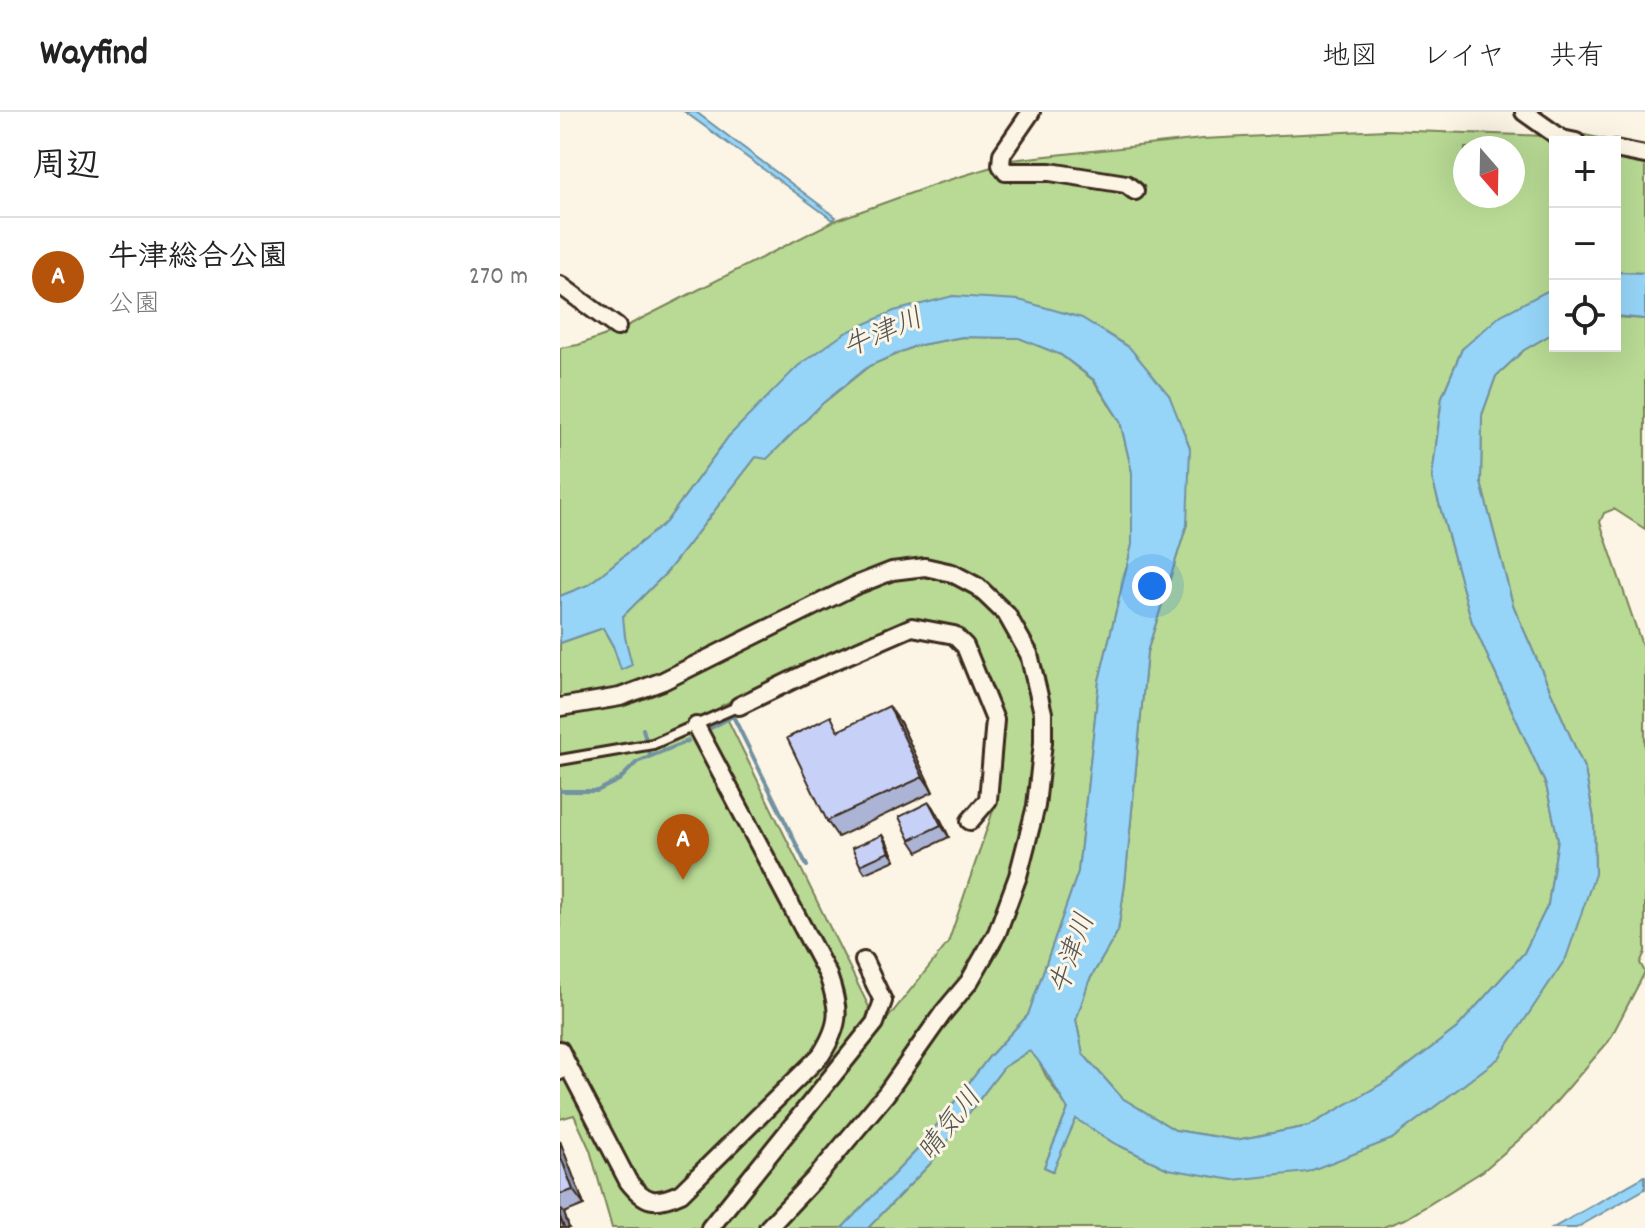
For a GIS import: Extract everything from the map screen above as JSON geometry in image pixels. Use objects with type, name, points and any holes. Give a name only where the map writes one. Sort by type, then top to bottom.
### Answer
[{"type":"street","points":[[1031,112],[1002,154],[1001,165],[1006,172],[1050,172],[1126,184],[1135,191]]},
{"type":"street","points":[[1524,112],[1558,136]]},
{"type":"street","points":[[1621,150],[1645,155]]},
{"type":"street","points":[[560,285],[617,327]]},
{"type":"street","points":[[560,707],[620,697],[663,681],[854,586],[892,571],[914,568],[925,567],[952,573],[978,587],[1007,615],[1029,654],[1043,713],[1036,806],[1018,876],[997,933],[969,982],[943,1013],[886,1094],[818,1175],[768,1228]]},
{"type":"street","points":[[739,706],[912,627],[954,635],[965,646],[995,720],[988,800],[970,821]]},
{"type":"street","points":[[560,1050],[564,1069],[628,1181],[639,1195],[650,1201],[666,1200],[681,1193],[821,1055],[833,1036],[838,1004],[828,975],[696,726]]},
{"type":"street","points":[[710,1228],[875,1023],[883,1001],[864,961]]},
{"type":"lane","points":[[560,760],[653,744],[739,706]]},
{"type":"green space","points":[[1386,130],[1590,136],[1549,136],[1549,291],[1462,349],[1442,397],[1432,478],[1472,622],[1546,785],[1558,839],[1548,905],[1524,953],[1457,1028],[1392,1078],[1309,1126],[1236,1140],[1175,1130],[1122,1098],[1083,1054],[1076,1020],[1089,981],[1118,931],[1147,652],[1187,524],[1169,395],[953,296],[729,436],[666,522],[588,585],[560,596],[560,348],[617,331],[834,221],[1010,160],[1202,139]]},
{"type":"green space","points":[[1621,143],[1645,148],[1645,273],[1621,272]]},
{"type":"green space","points":[[1621,317],[1645,319],[1645,529],[1614,509],[1604,513],[1600,522],[1645,654],[1645,952],[1640,963],[1645,972],[1609,1041],[1536,1125],[1483,1171],[1407,1218],[1381,1228],[868,1228],[929,1165],[1004,1067],[1029,1051],[1037,1057],[1068,1109],[1044,1167],[1052,1171],[1075,1118],[1114,1143],[1168,1169],[1392,1139],[1595,874],[1594,819],[1585,770],[1513,605],[1481,483],[1482,415],[1496,376],[1524,350],[1549,335],[1549,352],[1621,352]]},
{"type":"green space","points":[[963,337],[1020,338],[1061,355],[1093,380],[1120,421],[1132,472],[1132,545],[1099,681],[1078,872],[1028,1015],[989,1057],[920,1147],[842,1228],[720,1228],[948,943],[997,799],[1003,718],[969,639],[956,627],[912,620],[806,663],[721,706],[869,1007],[865,1022],[699,1228],[612,1228],[590,1150],[574,1115],[560,1119],[560,643],[603,628],[613,646],[625,637],[622,617],[666,573],[756,457],[869,366],[915,346]]},
{"type":"water","points":[[685,112],[696,112],[836,217],[833,220]]},
{"type":"water","points":[[1621,272],[1645,273],[1645,319],[1621,317]]},
{"type":"water","points":[[1549,290],[1549,335],[1524,350],[1496,376],[1482,415],[1481,483],[1513,605],[1585,770],[1594,819],[1595,874],[1566,958],[1499,1058],[1392,1139],[1307,1172],[1233,1180],[1168,1169],[1114,1143],[1076,1119],[1053,1171],[1044,1167],[1068,1109],[1044,1069],[1029,1051],[1004,1067],[929,1165],[868,1228],[842,1228],[920,1147],[989,1057],[1028,1015],[1078,872],[1099,681],[1132,545],[1132,472],[1120,421],[1094,380],[1061,355],[1019,338],[962,337],[915,346],[869,366],[823,403],[767,459],[756,457],[666,573],[623,616],[632,665],[621,670],[603,628],[560,643],[560,596],[588,585],[666,522],[729,436],[798,366],[845,333],[894,311],[953,296],[1019,300],[1082,318],[1130,348],[1169,395],[1190,448],[1187,524],[1147,652],[1118,931],[1089,981],[1076,1020],[1083,1054],[1122,1098],[1175,1130],[1236,1140],[1309,1126],[1392,1078],[1457,1028],[1524,953],[1548,905],[1558,839],[1546,785],[1472,622],[1432,478],[1442,397],[1462,349],[1501,315]]},
{"type":"water","points":[[1645,1176],[1645,1189],[1576,1228],[1553,1228]]},
{"type":"building","points":[[889,706],[923,777],[827,821],[787,738],[831,716],[838,731]]},
{"type":"building","points":[[929,802],[941,825],[910,840],[899,817]]},
{"type":"building","points":[[882,835],[889,852],[860,865],[852,848]]},
{"type":"building","points":[[560,1155],[573,1190],[560,1194]]},
{"type":"waterway","points":[[711,728],[733,716],[807,866]]},
{"type":"waterway","points":[[643,729],[650,755]]},
{"type":"waterway","points":[[560,791],[597,791],[619,780],[637,762],[688,741]]},
{"type":"place","name":"牛津総合公園","points":[[683,880]]},
{"type":"water label","name":"牛津川","points":[[882,331]]},
{"type":"water label","name":"牛津川","points":[[1070,953]]},
{"type":"water label","name":"晴気川","points":[[948,1123]]}]
